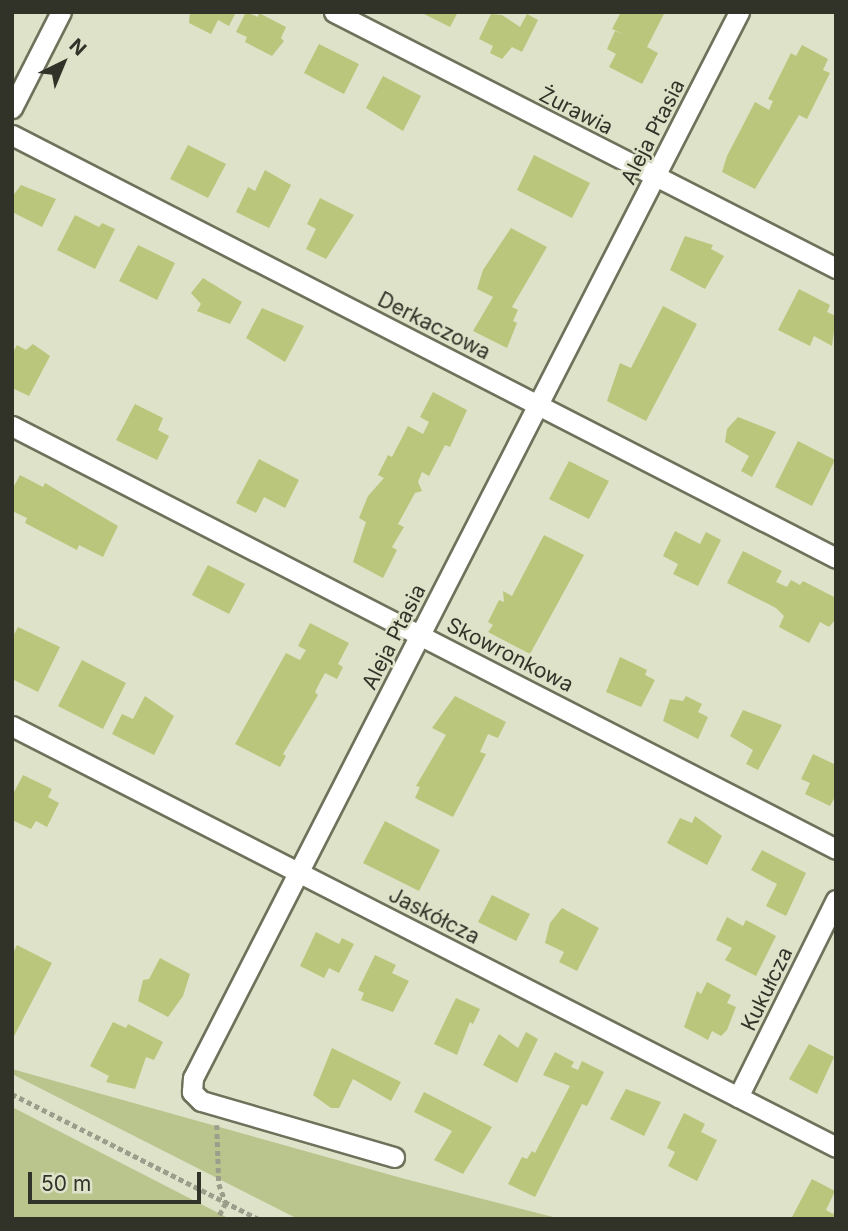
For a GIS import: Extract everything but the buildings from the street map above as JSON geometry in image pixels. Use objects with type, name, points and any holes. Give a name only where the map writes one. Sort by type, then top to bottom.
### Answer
[{"type":"street","points":[[12,108],[61,12]]},
{"type":"street","name":"Żurawia","points":[[334,12],[836,268]]},
{"type":"street","name":"Aleja Ptasia","points":[[394,1157],[217,1106],[195,1097],[192,1078],[540,406],[739,12]]},
{"type":"street","name":"Derkaczowa","points":[[12,135],[836,558]]},
{"type":"street","name":"Skowronkowa","points":[[12,426],[836,849]]},
{"type":"street","name":"Jaskółcza","points":[[12,726],[836,1147]]},
{"type":"street","name":"Kukułcza","points":[[738,1097],[836,900]]},
{"type":"path","points":[[12,1094],[258,1219]]},
{"type":"path","points":[[217,1106],[219,1184],[226,1203],[218,1219]]},
{"type":"green space","points":[[12,1069],[405,1179],[561,1219],[298,1219],[12,1074]]},
{"type":"green space","points":[[12,1107],[230,1219],[12,1219]]}]
